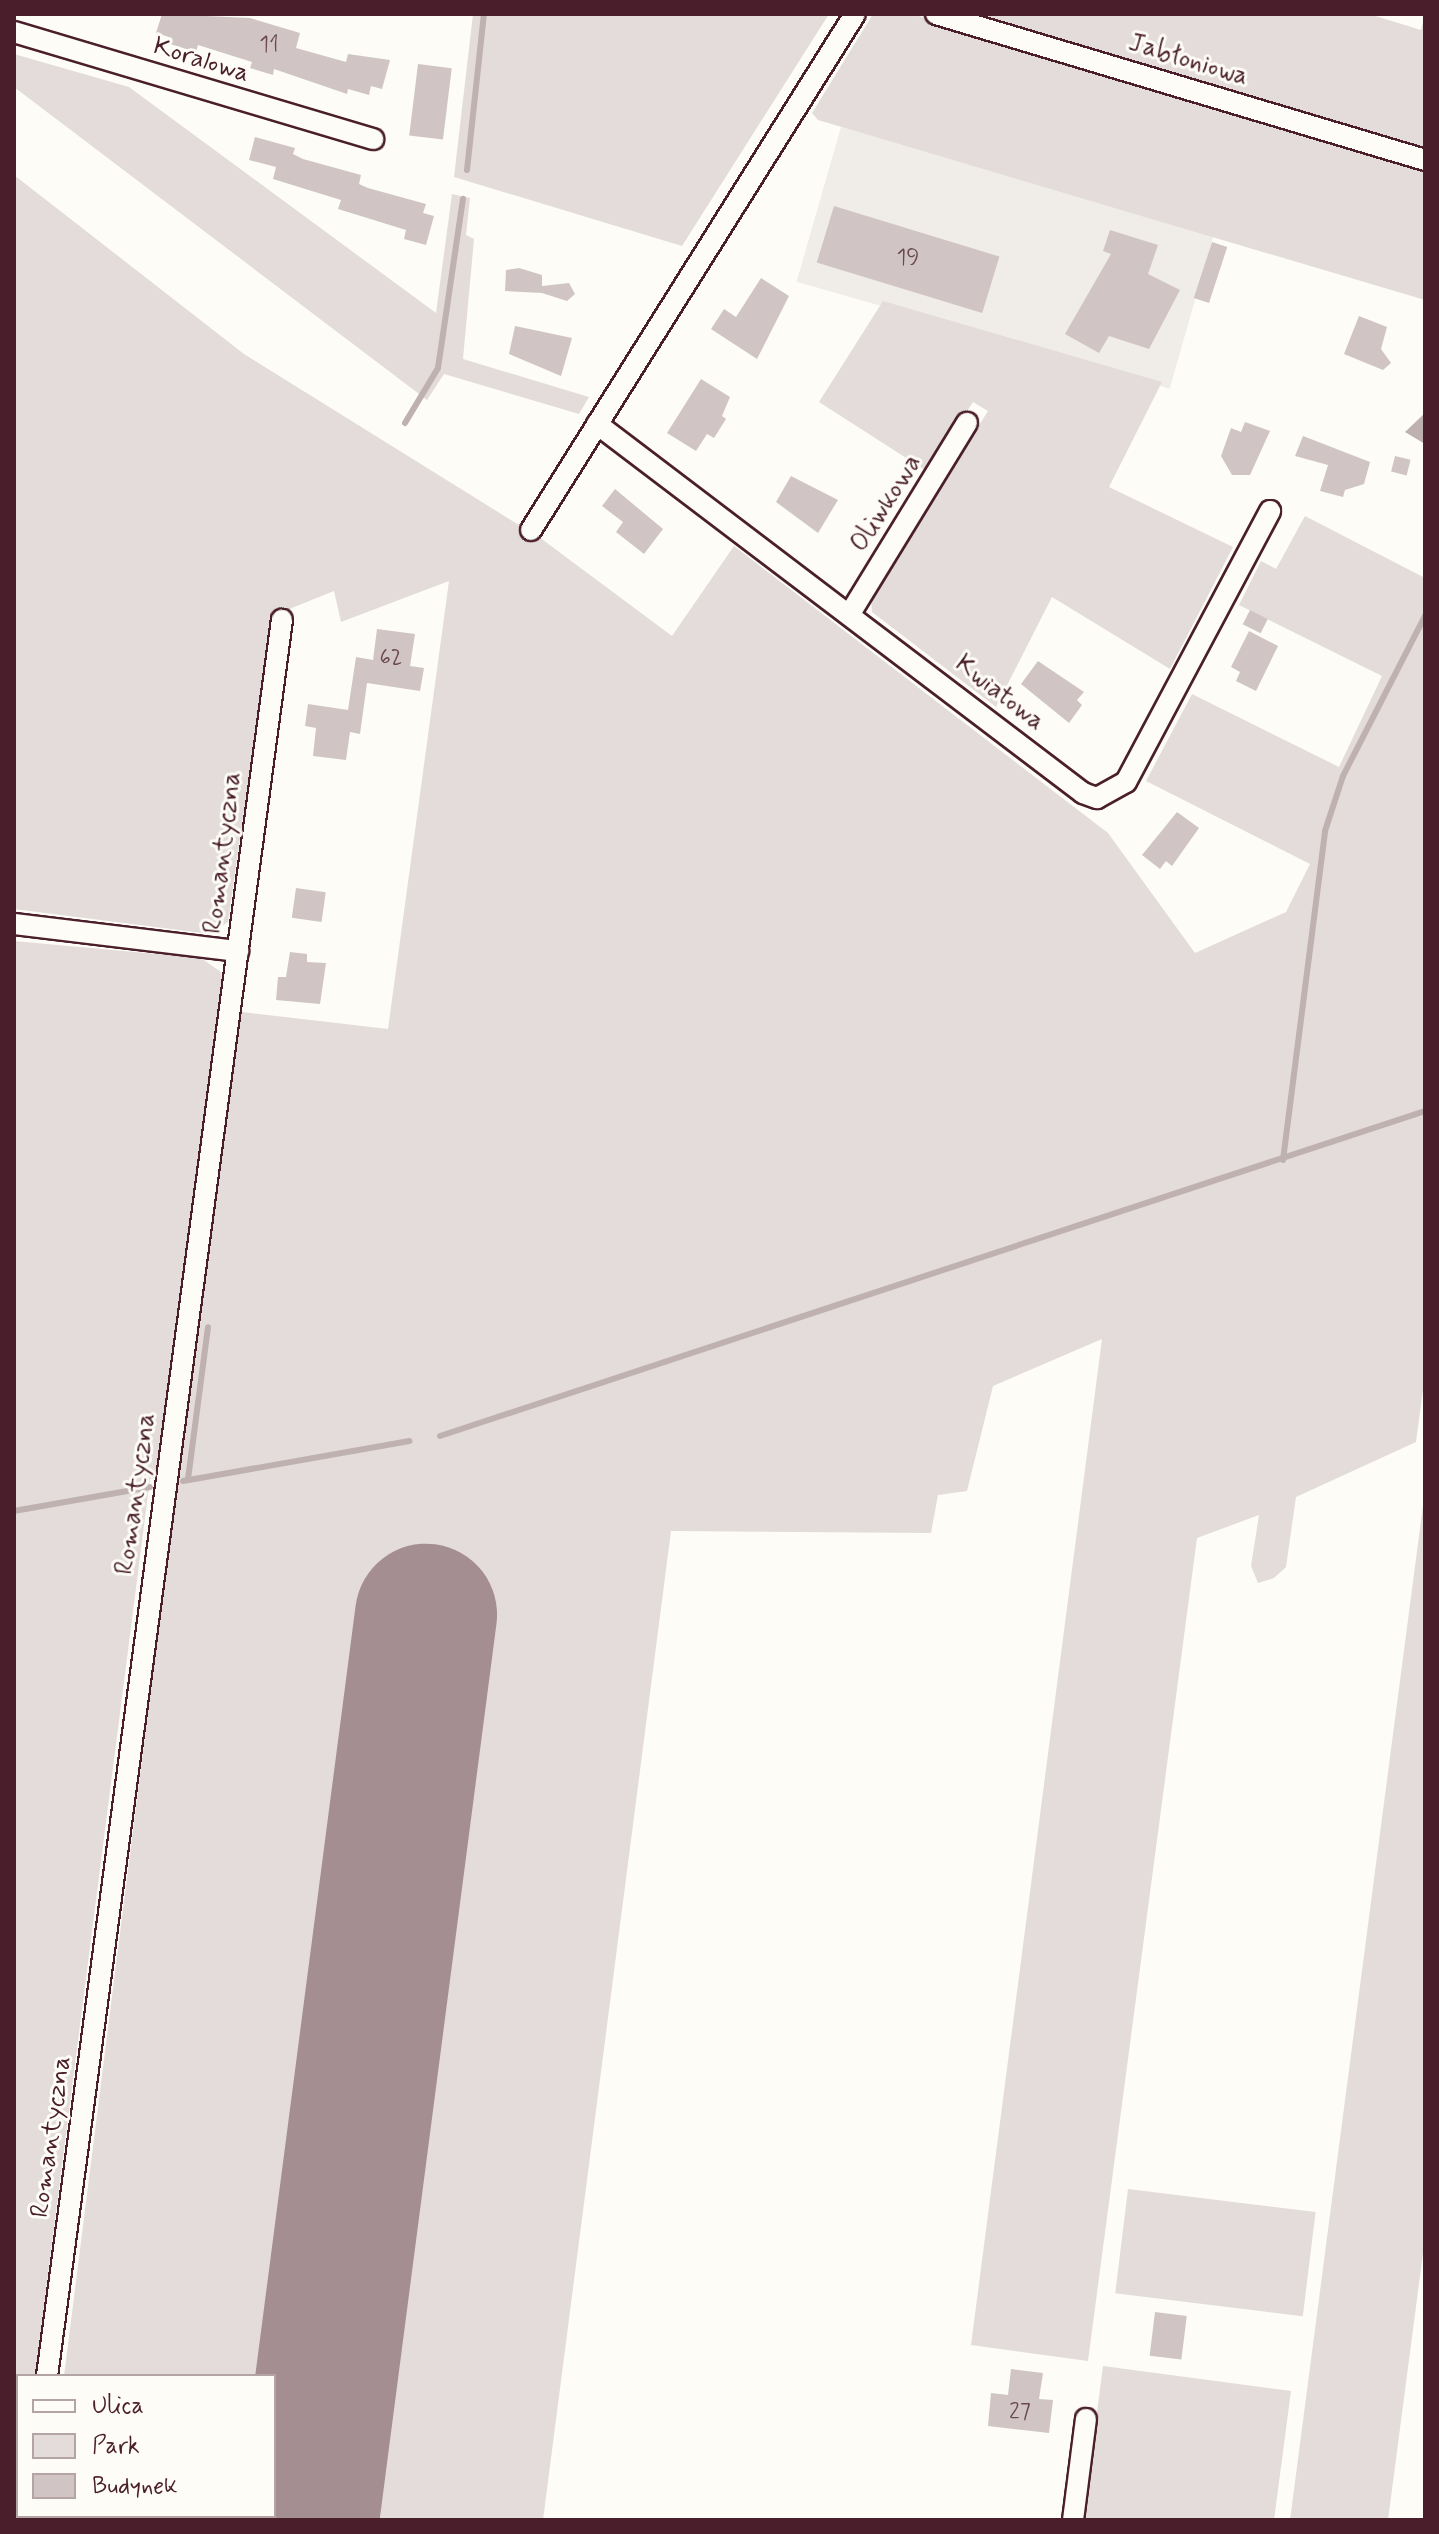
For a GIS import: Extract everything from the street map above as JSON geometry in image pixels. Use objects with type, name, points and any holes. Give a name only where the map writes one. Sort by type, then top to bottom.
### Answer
[{"type":"street","points":[[531,530],[855,14]]},
{"type":"street","name":"Jabłoniowa","points":[[936,14],[1425,160]]},
{"type":"street","name":"Koralowa","points":[[14,32],[373,139]]},
{"type":"street","name":"Oliwkowa","points":[[851,612],[967,423]]},
{"type":"street","name":"Kwiatowa","points":[[597,424],[851,612],[1083,793],[1102,798],[1126,782],[1270,511]]},
{"type":"street","name":"Romantyczna","points":[[47,2374],[282,620]]},
{"type":"street","points":[[14,924],[238,951]]},
{"type":"street","points":[[1073,2520],[1086,2419]]},
{"type":"shaded area","points":[[841,127],[1214,234],[1170,389],[797,282]]},
{"type":"shaded area","points":[[1425,413],[1425,444],[1405,432]]},
{"type":"green space","points":[[473,14],[829,14],[682,246],[454,177]]},
{"type":"green space","points":[[873,14],[912,14],[1425,168],[1425,300],[818,120],[812,113]]},
{"type":"green space","points":[[954,14],[1369,14],[1421,30],[1425,14],[1425,154]]},
{"type":"green space","points":[[14,54],[129,87],[436,313],[452,194],[470,198],[466,235],[474,239],[463,359],[589,397],[579,414],[444,374],[427,400],[14,87]]},
{"type":"green space","points":[[14,175],[244,354],[543,540],[672,636],[734,546],[1108,833],[1195,953],[1286,912],[1310,864],[1146,781],[1192,694],[1339,767],[1382,676],[1239,605],[1261,561],[1276,569],[1305,516],[1425,578],[1425,1375],[1416,1442],[1296,1497],[1286,1567],[1274,1578],[1258,1583],[1251,1566],[1259,1515],[1197,1538],[1088,2361],[971,2345],[1102,1339],[993,1386],[967,1491],[938,1495],[931,1533],[671,1531],[543,2520],[194,2520],[276,2518],[276,2374],[64,2374],[235,1024],[242,1012],[388,1029],[449,581],[341,622],[334,591],[272,616],[228,922],[210,934],[14,909]]},
{"type":"green space","points":[[883,301],[1162,382],[1109,487],[1233,547],[1170,669],[1052,597],[996,707],[872,612],[871,599],[988,411],[973,402],[928,472],[819,402]]},
{"type":"green space","points":[[14,941],[201,958],[221,972],[224,990],[158,1477],[150,1479],[35,2374],[16,2374],[16,2520]]},
{"type":"green space","points":[[1425,1490],[1425,2238],[1388,2520],[1290,2520]]},
{"type":"green space","points":[[1128,2189],[1316,2212],[1303,2316],[1115,2293]]},
{"type":"green space","points":[[1103,2366],[1291,2391],[1274,2520],[1083,2520]]},
{"type":"building","points":[[162,14],[250,18],[300,33],[296,48],[346,62],[348,54],[390,60],[382,89],[371,86],[369,95],[348,89],[347,94],[274,69],[273,75],[250,68],[252,62],[198,45],[196,52],[170,44],[172,38],[156,33]]},
{"type":"building","points":[[418,64],[452,68],[443,140],[409,135]]},
{"type":"building","points":[[255,137],[295,148],[293,154],[303,159],[361,175],[359,184],[368,188],[426,204],[423,213],[434,216],[426,245],[404,239],[406,230],[338,209],[341,200],[273,179],[276,167],[249,160]]},
{"type":"building","points":[[834,206],[999,257],[982,313],[817,262]]},
{"type":"building","points":[[1110,230],[1158,245],[1148,274],[1180,290],[1149,349],[1109,336],[1099,353],[1065,334],[1111,254],[1103,251]]},
{"type":"building","points":[[1212,242],[1227,247],[1209,303],[1194,298]]},
{"type":"building","points":[[519,268],[542,275],[542,286],[569,283],[575,294],[567,301],[542,293],[505,291],[506,270]]},
{"type":"building","points":[[761,278],[789,296],[757,359],[711,329],[724,309],[736,317]]},
{"type":"building","points":[[1359,316],[1387,327],[1381,349],[1391,363],[1383,370],[1344,354]]},
{"type":"building","points":[[515,326],[572,338],[561,376],[509,354]]},
{"type":"building","points":[[701,379],[730,397],[722,416],[726,419],[714,438],[707,434],[696,451],[667,433]]},
{"type":"building","points":[[1245,422],[1270,431],[1250,475],[1232,475],[1221,456],[1231,428],[1241,432]]},
{"type":"building","points":[[1303,436],[1370,462],[1364,484],[1345,490],[1343,497],[1320,491],[1328,465],[1295,456]]},
{"type":"building","points":[[1395,456],[1411,460],[1407,475],[1391,472]]},
{"type":"building","points":[[791,476],[838,500],[818,533],[776,502]]},
{"type":"building","points":[[615,489],[663,529],[644,554],[616,532],[623,522],[602,506]]},
{"type":"building","points":[[1250,610],[1268,619],[1261,633],[1243,624]]},
{"type":"building","points":[[377,629],[415,634],[410,666],[424,668],[420,691],[367,683],[360,734],[350,732],[346,760],[313,756],[316,728],[305,726],[308,704],[348,710],[356,657],[373,660]]},
{"type":"building","points":[[1249,631],[1278,646],[1256,691],[1236,681],[1240,672],[1231,667]]},
{"type":"building","points":[[1038,661],[1084,692],[1077,700],[1082,705],[1069,723],[1021,684]]},
{"type":"building","points":[[1177,812],[1199,828],[1172,866],[1166,861],[1160,869],[1142,855]]},
{"type":"building","points":[[296,888],[326,892],[322,922],[292,918]]},
{"type":"building","points":[[290,952],[307,954],[307,962],[326,963],[320,1004],[276,1000],[278,977],[286,977]]},
{"type":"building","points":[[1155,2312],[1187,2316],[1181,2360],[1150,2356]]},
{"type":"building","points":[[1011,2369],[1043,2373],[1039,2399],[1053,2400],[1049,2433],[988,2426],[991,2393],[1008,2395]]},
{"type":"waterway","points":[[467,170],[484,14]]},
{"type":"waterway","points":[[405,423],[438,368],[463,199]]},
{"type":"waterway","points":[[1283,1160],[1325,831],[1343,776],[1425,616]]},
{"type":"waterway","points":[[440,1436],[1425,1111]]},
{"type":"waterway","points":[[188,1479],[208,1327]]},
{"type":"waterway","points":[[183,1481],[410,1441]]},
{"type":"waterway","points":[[14,1511],[150,1487]]},
{"type":"runway","points":[[308,2520],[426,1615]]}]
